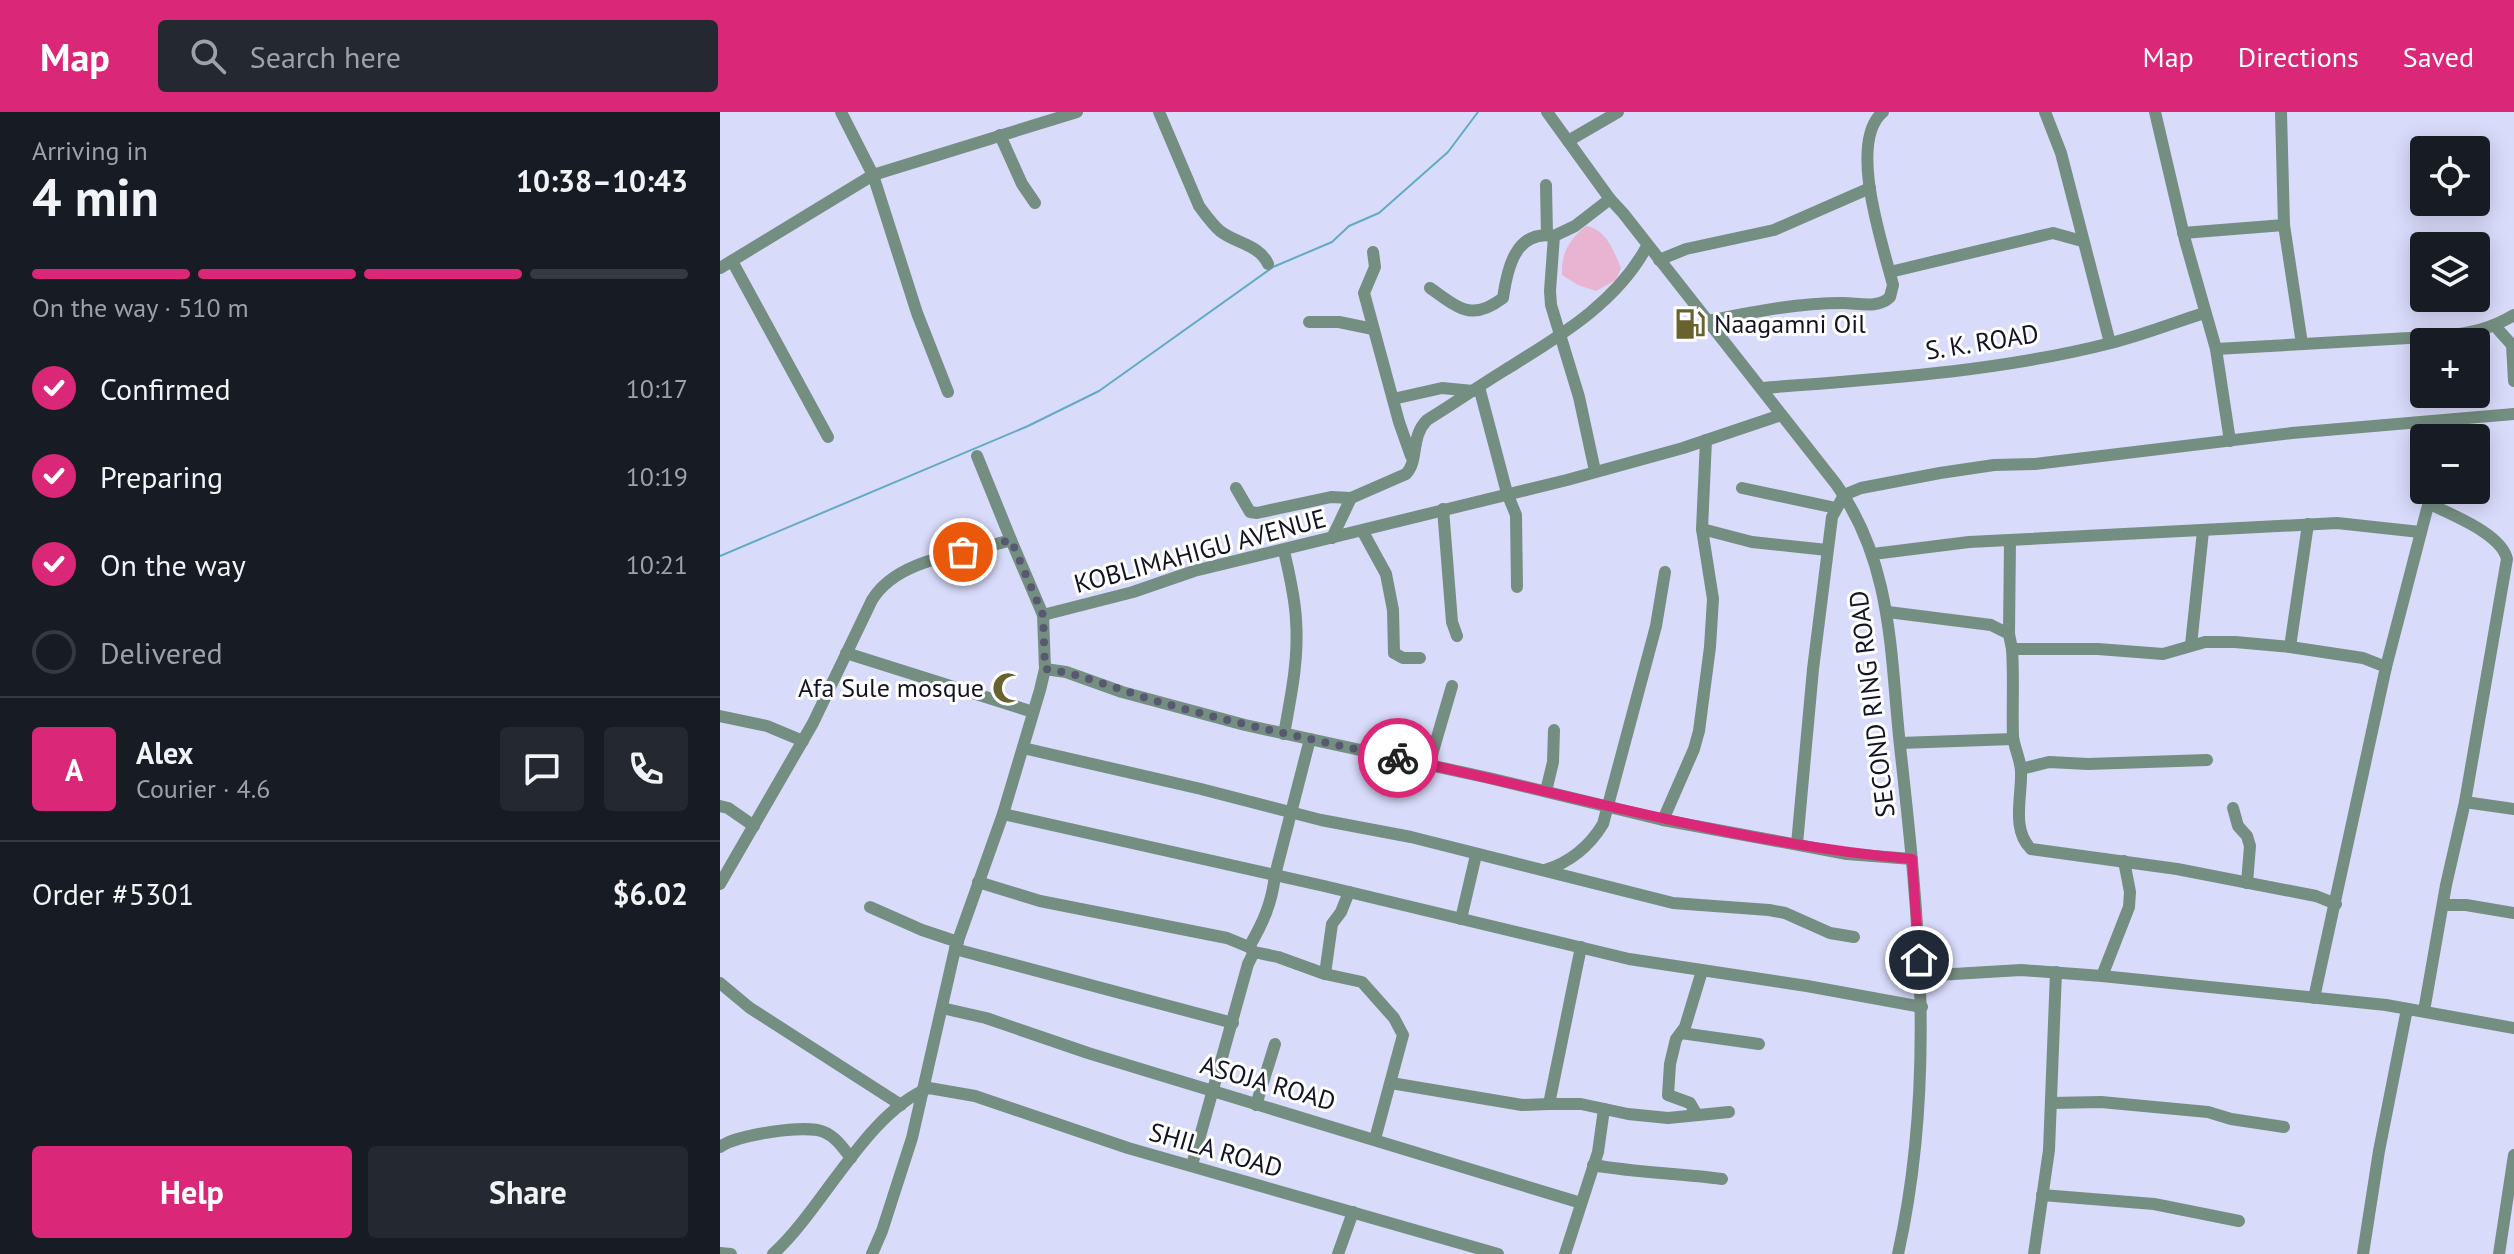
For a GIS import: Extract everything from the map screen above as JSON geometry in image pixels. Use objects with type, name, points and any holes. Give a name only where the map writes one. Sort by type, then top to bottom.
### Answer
[{"type":"street","points":[[841,112],[873,175],[917,313],[948,392]]},
{"type":"street","points":[[720,268],[873,175],[1077,112]]},
{"type":"street","points":[[1159,112],[1199,206],[1221,232],[1255,250],[1265,257],[1268,264]]},
{"type":"street","name":"SECOND RING ROAD","points":[[1547,112],[1610,199],[1762,388],[1776,417],[1844,495],[1873,554],[1888,612],[1912,859],[1922,1007],[1921,1087],[1898,1254]]},
{"type":"street","points":[[1568,141],[1618,112]]},
{"type":"street","points":[[1708,321],[1746,311],[1805,303],[1879,304],[1890,297],[1893,285],[1870,188],[1869,137],[1875,119],[1883,112]]},
{"type":"street","points":[[2045,112],[2061,153],[2110,343]]},
{"type":"street","points":[[2155,112],[2183,233],[2216,349],[2230,441]]},
{"type":"street","points":[[2281,112],[2284,225],[2302,344]]},
{"type":"street","points":[[1000,135],[1022,184],[1035,203]]},
{"type":"street","points":[[1546,185],[1550,291],[1579,397],[1595,471]]},
{"type":"street","points":[[1659,260],[1686,249],[1774,230],[1870,188]]},
{"type":"street","points":[[1430,288],[1459,308],[1471,312],[1488,309],[1503,298],[1507,267],[1514,254],[1528,242],[1575,226],[1610,199]]},
{"type":"street","points":[[2183,233],[2284,225]]},
{"type":"street","points":[[1890,272],[2053,233],[2082,241]]},
{"type":"street","points":[[1236,488],[1250,512],[1257,513],[1331,497],[1351,498],[1406,474],[1412,468],[1420,427],[1561,336],[1612,293],[1647,246]]},
{"type":"street","points":[[1373,252],[1375,267],[1364,293],[1412,458]]},
{"type":"street","points":[[732,261],[828,437]]},
{"type":"street","name":"S. K. ROAD","points":[[1762,388],[1975,368],[2110,343],[2204,313]]},
{"type":"street","points":[[2216,349],[2480,332],[2514,315]]},
{"type":"street","points":[[1309,322],[1339,322],[1373,329]]},
{"type":"street","points":[[2495,326],[2512,345],[2514,381]]},
{"type":"street","points":[[1393,399],[1442,388],[1476,389]]},
{"type":"street","points":[[1476,389],[1518,527],[1517,587]]},
{"type":"street","points":[[1797,844],[1827,550],[1836,508],[1844,495],[1861,488],[1994,465],[2035,464],[2230,441],[2514,414]]},
{"type":"street","name":"KOBLIMAHIGU AVENUE","points":[[977,456],[1043,615],[1118,596],[1194,571],[1363,532],[1595,471],[1776,417]]},
{"type":"street","points":[[2453,424],[2455,419]]},
{"type":"street","points":[[1663,820],[1699,731],[1713,611],[1702,529],[1706,440]]},
{"type":"street","points":[[1742,488],[1836,508]]},
{"type":"street","points":[[1332,538],[1351,498]]},
{"type":"street","points":[[2314,998],[2386,667],[2428,504]]},
{"type":"street","points":[[2424,1011],[2465,802],[2507,559],[2499,543],[2442,504]]},
{"type":"street","points":[[1443,509],[1452,622],[1457,636]]},
{"type":"street","points":[[1873,554],[2010,540],[2308,524],[2346,523],[2420,532]]},
{"type":"street","points":[[2290,647],[2308,524]]},
{"type":"street","points":[[1702,529],[1752,542],[1827,550]]},
{"type":"street","points":[[2191,645],[2203,531]]},
{"type":"street","points":[[1363,532],[1386,574],[1393,610],[1394,653],[1403,658],[1420,658]]},
{"type":"street","points":[[720,884],[803,741],[876,592],[895,574],[1011,540]]},
{"type":"street","points":[[2010,540],[2009,634],[2014,688],[2013,739],[2021,769],[2021,834],[2031,849],[2124,861],[2247,883],[2316,896],[2336,904]]},
{"type":"street","points":[[2499,543],[2514,541]]},
{"type":"street","points":[[1284,551],[1296,616],[1294,673],[1284,734]]},
{"type":"street","points":[[1544,870],[1569,862],[1595,837],[1609,807],[1656,626],[1665,572]]},
{"type":"street","points":[[1888,612],[1991,625],[2009,634]]},
{"type":"street","points":[[872,1254],[900,1177],[924,1090],[957,946],[1003,814],[1045,669],[1043,615]]},
{"type":"street","points":[[2012,649],[2098,649],[2163,654],[2205,642],[2235,642],[2363,658],[2386,667]]},
{"type":"street","points":[[846,653],[1033,712]]},
{"type":"street","points":[[1045,669],[1066,672],[1150,700],[1284,734],[1663,820],[1847,854],[1912,859]]},
{"type":"street","points":[[1429,765],[1452,686]]},
{"type":"street","points":[[720,716],[767,726],[803,741]]},
{"type":"street","points":[[1546,791],[1553,762],[1554,730]]},
{"type":"street","points":[[1192,1165],[1252,950],[1273,895],[1275,875],[1310,739]]},
{"type":"street","points":[[1900,743],[2013,739]]},
{"type":"street","points":[[1023,748],[1290,813],[1411,837],[1673,903],[1769,910],[1801,918],[1830,933],[1854,937]]},
{"type":"street","points":[[2021,769],[2049,762],[2102,764],[2207,760]]},
{"type":"street","points":[[2465,802],[2514,809]]},
{"type":"street","points":[[720,806],[754,826]]},
{"type":"street","points":[[2233,808],[2238,826],[2247,836],[2250,846],[2247,883]]},
{"type":"street","points":[[1003,814],[1629,959],[1922,1007]]},
{"type":"street","points":[[1461,919],[1476,855]]},
{"type":"street","points":[[2102,976],[2129,907],[2130,892],[2124,861]]},
{"type":"street","points":[[978,882],[1040,901],[1227,938],[1252,950],[1325,974],[1362,982],[1401,1028],[1402,1041],[1375,1139]]},
{"type":"street","points":[[1325,974],[1332,924],[1349,892]]},
{"type":"street","points":[[2444,905],[2466,905],[2514,913]]},
{"type":"street","points":[[870,907],[957,946],[1233,1023]]},
{"type":"street","points":[[1549,1104],[1581,947]]},
{"type":"street","points":[[1920,976],[2021,970],[2102,976],[2424,1011],[2514,1028]]},
{"type":"street","points":[[1697,1115],[1690,1103],[1668,1095],[1670,1064],[1676,1039],[1681,1033],[1702,971]]},
{"type":"street","points":[[2034,1254],[2049,1150],[2056,972]]},
{"type":"street","points":[[720,983],[750,1008],[901,1105]]},
{"type":"street","name":"ASOJA ROAD","points":[[942,1008],[1010,1025],[1088,1053],[1581,1203]]},
{"type":"street","points":[[2363,1254],[2379,1151],[2407,1009]]},
{"type":"street","points":[[1681,1033],[1759,1044]]},
{"type":"street","points":[[1256,1105],[1275,1044]]},
{"type":"street","points":[[1391,1083],[1522,1105],[1581,1104],[1653,1117],[1729,1112]]},
{"type":"street","name":"SHILA ROAD","points":[[924,1090],[936,1088],[975,1096],[1106,1141],[1498,1254]]},
{"type":"street","points":[[773,1254],[851,1158],[901,1105],[924,1090]]},
{"type":"street","points":[[2051,1103],[2101,1102],[2208,1112],[2231,1119],[2284,1127]]},
{"type":"street","points":[[1565,1254],[1593,1165],[1604,1109]]},
{"type":"street","points":[[720,1147],[734,1138],[817,1130],[827,1132],[837,1140],[851,1158]]},
{"type":"street","points":[[2499,1254],[2512,1190],[2514,1155]]},
{"type":"street","points":[[1593,1165],[1636,1173],[1682,1173],[1722,1179]]},
{"type":"street","points":[[2042,1195],[2154,1204],[2239,1221]]},
{"type":"street","points":[[1338,1254],[1353,1212]]},
{"type":"street","points":[[720,1253],[731,1254]]},
{"type":"shaded area","points":[[1586,226],[1604,236],[1621,268],[1616,280],[1596,291],[1562,275],[1567,248]]},
{"type":"waterway","points":[[720,556],[1028,426],[1099,391],[1273,267],[1332,242],[1349,226],[1379,213],[1448,152],[1478,112]]},
{"type":"way so far","points":[[963,552],[1011,540],[1043,615],[1045,669],[1066,672],[1122,692],[1245,725],[1398,758]]},
{"type":"place","name":"Naagamni Oil","points":[[1690,324]]},
{"type":"place","name":"Afa Sule mosque","points":[[1008,688]]},
{"type":"route","points":[[1398,758],[1663,820],[1847,854],[1912,859],[1919,960]]}]
